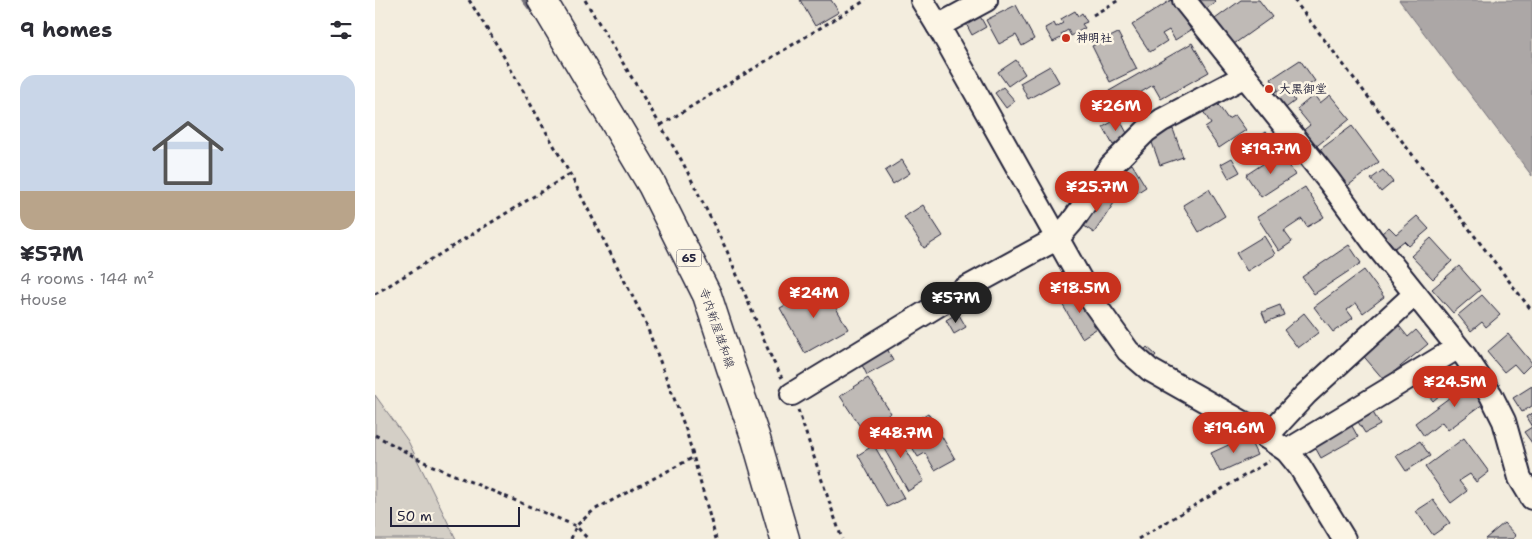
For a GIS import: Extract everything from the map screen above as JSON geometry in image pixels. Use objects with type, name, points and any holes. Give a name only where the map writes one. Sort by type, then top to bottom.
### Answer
[{"type":"main road","name":"寺内新屋雄和線","points":[[542,0],[652,185],[707,295],[756,439],[785,539]]},
{"type":"street","points":[[922,0],[1093,302],[1128,351],[1150,370],[1253,428],[1287,451],[1300,467],[1344,539]]},
{"type":"street","points":[[938,26],[987,0]]},
{"type":"street","points":[[1184,0],[1329,181],[1372,240],[1465,356],[1491,395],[1504,421],[1520,478],[1532,498]]},
{"type":"street","points":[[792,394],[963,290],[1058,238],[1073,222],[1111,166],[1146,132],[1162,120],[1245,76]]},
{"type":"street","points":[[1266,437],[1306,394],[1415,294]]},
{"type":"street","points":[[1287,451],[1457,348]]},
{"type":"path","points":[[469,0],[500,50],[570,174],[645,319],[686,430],[716,539]]},
{"type":"path","points":[[585,0],[682,160],[727,250],[772,359],[792,394],[842,539]]},
{"type":"path","points":[[661,125],[866,0]]},
{"type":"path","points":[[1093,15],[1119,0]]},
{"type":"path","points":[[1294,0],[1532,311]]},
{"type":"path","points":[[375,294],[570,174]]},
{"type":"path","points":[[375,435],[428,464],[577,526],[588,539]]},
{"type":"path","points":[[1138,539],[1287,451]]},
{"type":"path","points":[[571,539],[577,526],[594,510],[694,457]]},
{"type":"shaded area","points":[[1399,0],[1532,0],[1532,176]]},
{"type":"shaded area","points":[[375,395],[408,441],[456,539],[375,539]]},
{"type":"building","points":[[800,0],[831,0],[839,12],[815,26]]},
{"type":"building","points":[[1171,0],[1191,30],[1175,40],[1169,30],[1162,34],[1167,41],[1150,52],[1132,25]]},
{"type":"building","points":[[1197,0],[1214,0],[1216,2],[1204,10]]},
{"type":"building","points":[[1241,0],[1259,0],[1272,17],[1234,44],[1215,19]]},
{"type":"building","points":[[1016,5],[1034,39],[1022,46],[1016,35],[999,44],[986,20]]},
{"type":"building","points":[[977,11],[986,27],[972,35],[963,18]]},
{"type":"building","points":[[1075,11],[1078,16],[1082,13],[1087,22],[1082,24],[1085,28],[1071,36],[1068,30],[1061,34],[1063,37],[1053,42],[1045,28],[1054,23],[1056,27],[1063,23],[1061,19]]},
{"type":"building","points":[[1118,33],[1137,69],[1110,82],[1092,46]]},
{"type":"building","points":[[1192,43],[1209,72],[1161,99],[1153,85],[1113,109],[1104,94]]},
{"type":"building","points":[[1016,60],[1025,74],[1008,86],[998,72]]},
{"type":"building","points":[[1300,60],[1315,81],[1292,96],[1295,101],[1283,110],[1272,94],[1278,90],[1271,79]]},
{"type":"building","points":[[1050,66],[1059,82],[1028,99],[1020,83]]},
{"type":"building","points":[[1003,87],[1015,101],[1006,108],[995,93]]},
{"type":"building","points":[[1314,95],[1320,103],[1330,95],[1350,119],[1313,149],[1300,133],[1310,125],[1297,109]]},
{"type":"building","points":[[1216,102],[1228,119],[1235,115],[1246,130],[1219,148],[1205,128],[1211,124],[1203,111]]},
{"type":"building","points":[[1119,118],[1129,137],[1113,145],[1103,127]]},
{"type":"building","points":[[1352,126],[1379,162],[1345,188],[1318,151]]},
{"type":"building","points":[[1173,129],[1183,157],[1160,165],[1150,137]]},
{"type":"building","points":[[1266,132],[1278,148],[1261,161],[1248,145]]},
{"type":"building","points":[[1281,152],[1295,175],[1261,197],[1246,175]]},
{"type":"building","points":[[1232,158],[1240,172],[1229,178],[1221,164]]},
{"type":"building","points":[[902,160],[910,173],[893,184],[885,171]]},
{"type":"building","points":[[1132,164],[1146,187],[1127,199],[1113,176]]},
{"type":"building","points":[[1383,170],[1393,182],[1381,192],[1371,179]]},
{"type":"building","points":[[1305,187],[1324,217],[1307,227],[1302,219],[1284,231],[1292,242],[1279,251],[1257,217]]},
{"type":"building","points":[[1209,189],[1225,216],[1199,232],[1183,205]]},
{"type":"building","points":[[1099,193],[1114,203],[1094,233],[1080,223]]},
{"type":"building","points":[[923,205],[943,236],[924,248],[904,217]]},
{"type":"building","points":[[1417,216],[1429,229],[1409,246],[1404,241],[1395,248],[1382,233],[1389,227],[1396,234]]},
{"type":"building","points":[[1264,236],[1275,254],[1247,271],[1236,253]]},
{"type":"building","points":[[1431,238],[1452,261],[1433,279],[1411,256]]},
{"type":"building","points":[[1349,245],[1361,263],[1314,294],[1302,277]]},
{"type":"building","points":[[1459,266],[1480,290],[1453,313],[1432,289]]},
{"type":"building","points":[[1364,270],[1384,297],[1363,313],[1356,303],[1347,310],[1353,318],[1333,332],[1314,307]]},
{"type":"building","points":[[823,285],[848,329],[805,353],[780,308]]},
{"type":"building","points":[[1071,290],[1075,297],[1078,295],[1102,325],[1082,338],[1058,297]]},
{"type":"building","points":[[1482,295],[1500,315],[1486,327],[1482,322],[1471,331],[1458,315]]},
{"type":"building","points":[[1280,305],[1284,315],[1266,322],[1262,312]]},
{"type":"building","points":[[958,313],[966,327],[954,334],[946,320]]},
{"type":"building","points":[[1304,313],[1319,332],[1298,348],[1284,330]]},
{"type":"building","points":[[1396,322],[1408,337],[1416,330],[1428,344],[1384,380],[1360,352]]},
{"type":"building","points":[[1508,334],[1532,363],[1522,373],[1514,364],[1504,372],[1487,352]]},
{"type":"building","points":[[1147,347],[1156,355],[1151,361],[1142,353]]},
{"type":"building","points":[[887,348],[893,361],[867,375],[860,361]]},
{"type":"building","points":[[1440,362],[1456,381],[1433,401],[1417,381]]},
{"type":"building","points":[[868,378],[891,413],[863,431],[840,396]]},
{"type":"building","points":[[1476,378],[1491,398],[1448,430],[1442,422],[1424,436],[1415,423]]},
{"type":"building","points":[[1532,386],[1532,406],[1522,412],[1513,398]]},
{"type":"building","points":[[1369,405],[1380,425],[1365,433],[1353,414]]},
{"type":"building","points":[[928,413],[955,459],[935,470],[925,453],[918,457],[901,429]]},
{"type":"building","points":[[1532,413],[1532,427],[1526,417]]},
{"type":"building","points":[[1348,419],[1358,437],[1321,458],[1311,440]]},
{"type":"building","points":[[1532,427],[1532,443],[1524,432]]},
{"type":"building","points":[[894,428],[924,481],[908,491],[878,438]]},
{"type":"building","points":[[1248,436],[1257,455],[1220,472],[1211,453]]},
{"type":"building","points":[[1464,438],[1489,472],[1476,482],[1470,474],[1459,481],[1467,491],[1451,503],[1425,467]]},
{"type":"building","points":[[1420,441],[1430,456],[1406,471],[1396,456]]},
{"type":"building","points":[[874,445],[904,498],[887,507],[858,455]]},
{"type":"building","points":[[1433,500],[1450,523],[1433,535],[1416,511]]},
{"type":"building","points":[[1504,523],[1516,536],[1512,539],[1485,539]]},
{"type":"waterway","points":[[524,0],[534,13]]},
{"type":"place","name":"神明社","points":[[1066,38]]},
{"type":"place","name":"大黒御堂","points":[[1269,89]]}]
